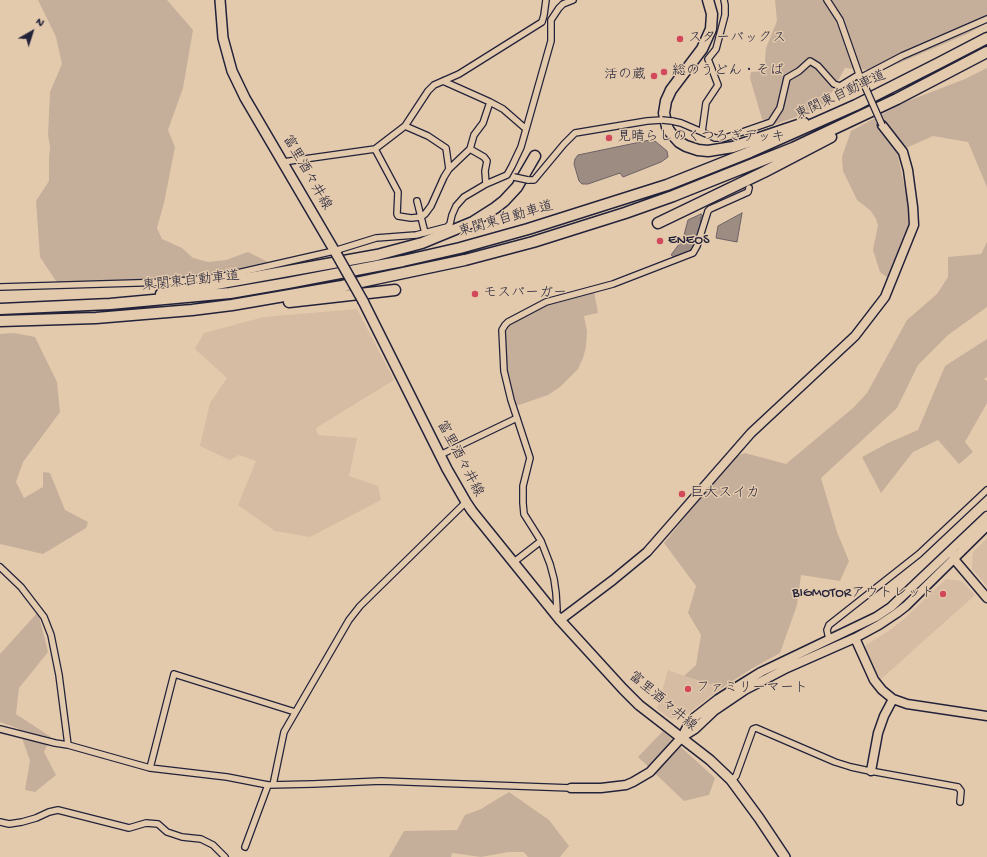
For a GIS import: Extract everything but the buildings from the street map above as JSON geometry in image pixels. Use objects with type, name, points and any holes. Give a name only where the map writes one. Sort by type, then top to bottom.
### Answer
[{"type":"highway","points":[[708,0],[712,14],[711,29],[696,58],[671,90],[665,106],[664,113],[667,127],[674,138],[679,142],[698,150],[733,147],[856,105]]},
{"type":"highway","name":"東関東自動車道","points":[[0,309],[96,305],[230,293],[389,264],[460,248],[528,229],[667,184],[756,150],[856,105],[987,38]]},
{"type":"highway","name":"東関東自動車道","points":[[0,321],[96,318],[232,305],[342,286],[464,260],[541,239],[625,213],[709,182],[794,148],[896,99],[987,52]]},
{"type":"highway","points":[[658,223],[824,141],[896,99]]},
{"type":"highway","points":[[110,304],[370,256],[422,243],[473,222],[500,204],[517,187],[535,156]]},
{"type":"highway","points":[[232,305],[279,303],[395,290]]},
{"type":"main road","name":"富里酒々井線","points":[[220,0],[223,38],[232,71],[245,98],[363,301],[440,455],[466,502],[558,617],[623,689],[639,705],[682,737],[731,780],[785,857]]},
{"type":"street","points":[[283,162],[375,149],[405,126],[428,91],[434,85],[459,74],[542,22],[546,0]]},
{"type":"street","points":[[506,176],[519,154],[552,41],[551,20],[555,12],[563,4],[573,0]]},
{"type":"street","points":[[702,132],[706,103],[718,84],[708,59],[716,49],[725,15],[726,5],[724,0]]},
{"type":"street","points":[[749,188],[748,192],[708,211],[698,246],[693,253],[613,284],[556,298],[508,322],[502,330],[504,371],[521,434],[530,458],[523,486],[524,514],[541,542],[550,564],[554,579],[558,617],[613,580],[647,552],[751,433],[855,336],[885,297],[914,225],[913,207],[903,152],[882,125],[860,78],[840,20],[827,0]]},
{"type":"street","points":[[0,287],[169,282],[220,277],[336,253],[376,238],[425,233],[447,227],[450,224],[456,206],[464,197],[486,184],[506,176],[534,180],[575,133],[647,120],[662,120],[681,123],[715,138],[725,138],[771,122],[780,108],[787,78],[799,71],[810,61],[818,66],[834,84],[840,86],[860,78],[902,56],[987,19]]},
{"type":"street","points":[[542,22],[551,28]]},
{"type":"street","points":[[443,81],[503,109],[526,129]]},
{"type":"street","points":[[375,149],[398,192],[398,216],[411,218],[421,217],[426,214],[431,206],[449,169],[470,149],[474,135],[483,123],[490,102]]},
{"type":"street","points":[[405,126],[428,136],[446,148],[449,169]]},
{"type":"street","points":[[470,149],[484,157],[487,161],[484,171],[486,184]]},
{"type":"street","points":[[417,202],[425,233]]},
{"type":"street","points":[[440,455],[517,418]]},
{"type":"street","points":[[829,639],[826,630],[828,625],[919,554],[987,490]]},
{"type":"street","points":[[245,847],[270,785],[284,732],[349,620],[360,606],[466,502]]},
{"type":"street","points":[[682,737],[688,724],[718,699],[761,672],[876,617],[891,607],[987,516]]},
{"type":"street","points":[[0,730],[68,745],[150,768],[227,777],[270,785],[381,780],[571,788],[601,788],[626,785],[650,772],[682,737],[695,728],[714,711],[745,690],[788,668],[855,638],[879,625],[906,606],[987,526]]},
{"type":"street","points":[[514,562],[541,542]]},
{"type":"street","points":[[953,548],[954,559],[987,598]]},
{"type":"street","points":[[936,565],[946,560],[954,559]]},
{"type":"street","points":[[0,567],[15,580],[44,617],[51,635],[59,674],[68,745]]},
{"type":"street","points":[[855,638],[874,680],[882,690],[893,699],[907,704],[987,716]]},
{"type":"street","points":[[150,768],[174,674],[295,712]]},
{"type":"street","points":[[871,771],[881,723],[893,699]]},
{"type":"street","points":[[731,780],[736,776],[753,729],[756,728],[835,762],[865,770],[958,787],[960,791],[960,802]]},
{"type":"street","points":[[0,822],[9,824],[22,822],[58,810],[129,828],[146,822],[158,824],[168,832],[182,837],[201,839],[213,845],[225,857]]},
{"type":"shaded area","points":[[38,0],[167,0],[193,30],[183,88],[168,130],[175,147],[164,203],[157,228],[162,239],[182,248],[193,258],[208,262],[226,260],[248,252],[274,265],[272,275],[260,282],[233,285],[186,283],[109,285],[58,284],[40,257],[36,201],[49,181],[50,147],[48,135],[50,92],[62,64],[56,37]]},
{"type":"shaded area","points":[[775,0],[987,0],[987,23],[967,34],[881,71],[845,68],[826,103],[804,114],[773,125],[762,119],[750,78],[751,72],[766,71],[766,48],[777,21]]},
{"type":"shaded area","points":[[987,68],[987,187],[968,142],[933,136],[897,152],[911,216],[907,235],[888,278],[880,272],[873,250],[878,225],[876,219],[871,211],[857,200],[843,171],[842,157],[851,131],[903,103],[965,79]]},
{"type":"shaded area","points":[[650,140],[655,141],[667,151],[668,157],[661,162],[623,177],[620,173],[588,184],[582,184],[579,181],[574,164],[578,155]]},
{"type":"shaded area","points":[[742,213],[737,242],[716,238],[718,226]]},
{"type":"shaded area","points":[[701,214],[703,218],[701,217],[700,220],[698,238],[694,246],[688,252],[674,257],[671,255],[683,239],[688,220]]},
{"type":"shaded area","points":[[987,242],[987,307],[948,335],[918,365],[897,408],[821,478],[837,532],[849,561],[840,581],[801,575],[797,605],[780,653],[751,669],[722,688],[684,676],[696,665],[701,635],[688,613],[696,586],[664,543],[734,457],[745,453],[786,464],[853,408],[867,393],[907,320],[937,294],[948,277],[948,257],[981,254]]},
{"type":"shaded area","points":[[594,291],[598,313],[584,316],[587,331],[586,347],[578,369],[560,387],[548,395],[516,406],[506,371],[506,326],[547,304]]},
{"type":"shaded area","points":[[357,309],[394,380],[316,428],[318,435],[357,438],[349,476],[378,486],[381,500],[310,537],[275,531],[238,505],[256,461],[239,455],[230,460],[200,446],[210,403],[227,378],[195,349],[204,333],[264,317]]},
{"type":"shaded area","points":[[14,333],[35,337],[57,382],[60,412],[23,462],[16,482],[24,498],[43,487],[43,472],[50,473],[65,510],[88,522],[86,528],[43,554],[0,544],[0,334]]},
{"type":"shaded area","points":[[987,339],[987,377],[984,379],[987,381],[987,403],[965,442],[973,452],[959,464],[938,440],[913,452],[881,493],[862,457],[888,443],[918,430],[945,366]]},
{"type":"shaded area","points":[[987,538],[987,586],[972,569],[973,552]]},
{"type":"shaded area","points":[[946,579],[962,581],[975,595],[880,680],[865,648],[866,645],[890,630],[905,618]]},
{"type":"shaded area","points":[[38,612],[48,652],[19,688],[16,714],[51,737],[44,752],[56,775],[35,792],[25,790],[30,761],[19,729],[0,722],[0,654]]},
{"type":"shaded area","points":[[668,670],[722,688],[686,715],[671,719],[657,709]]},
{"type":"shaded area","points":[[663,731],[715,778],[709,795],[684,801],[638,757]]},
{"type":"shaded area","points":[[509,792],[549,820],[569,846],[560,857],[528,857],[524,852],[508,852],[481,857],[452,853],[451,857],[389,857],[404,831],[457,830],[465,815],[481,809]]},
{"type":"tunnel","points":[[731,136],[747,181]]},
{"type":"place","name":"スターバックス","points":[[680,39]]},
{"type":"place","name":"総のうどん・そば","points":[[664,72]]},
{"type":"place","name":"活の蔵","points":[[654,76]]},
{"type":"place","name":"見晴らしのくつろぎデッキ","points":[[609,138]]},
{"type":"place","name":"ENEOS","points":[[660,241]]},
{"type":"place","name":"モスバーガー","points":[[475,294]]},
{"type":"place","name":"巨大スイカ","points":[[682,494]]},
{"type":"place","name":"BIGMOTORアウトレット","points":[[943,594]]},
{"type":"place","name":"ファミリーマート","points":[[688,689]]}]
